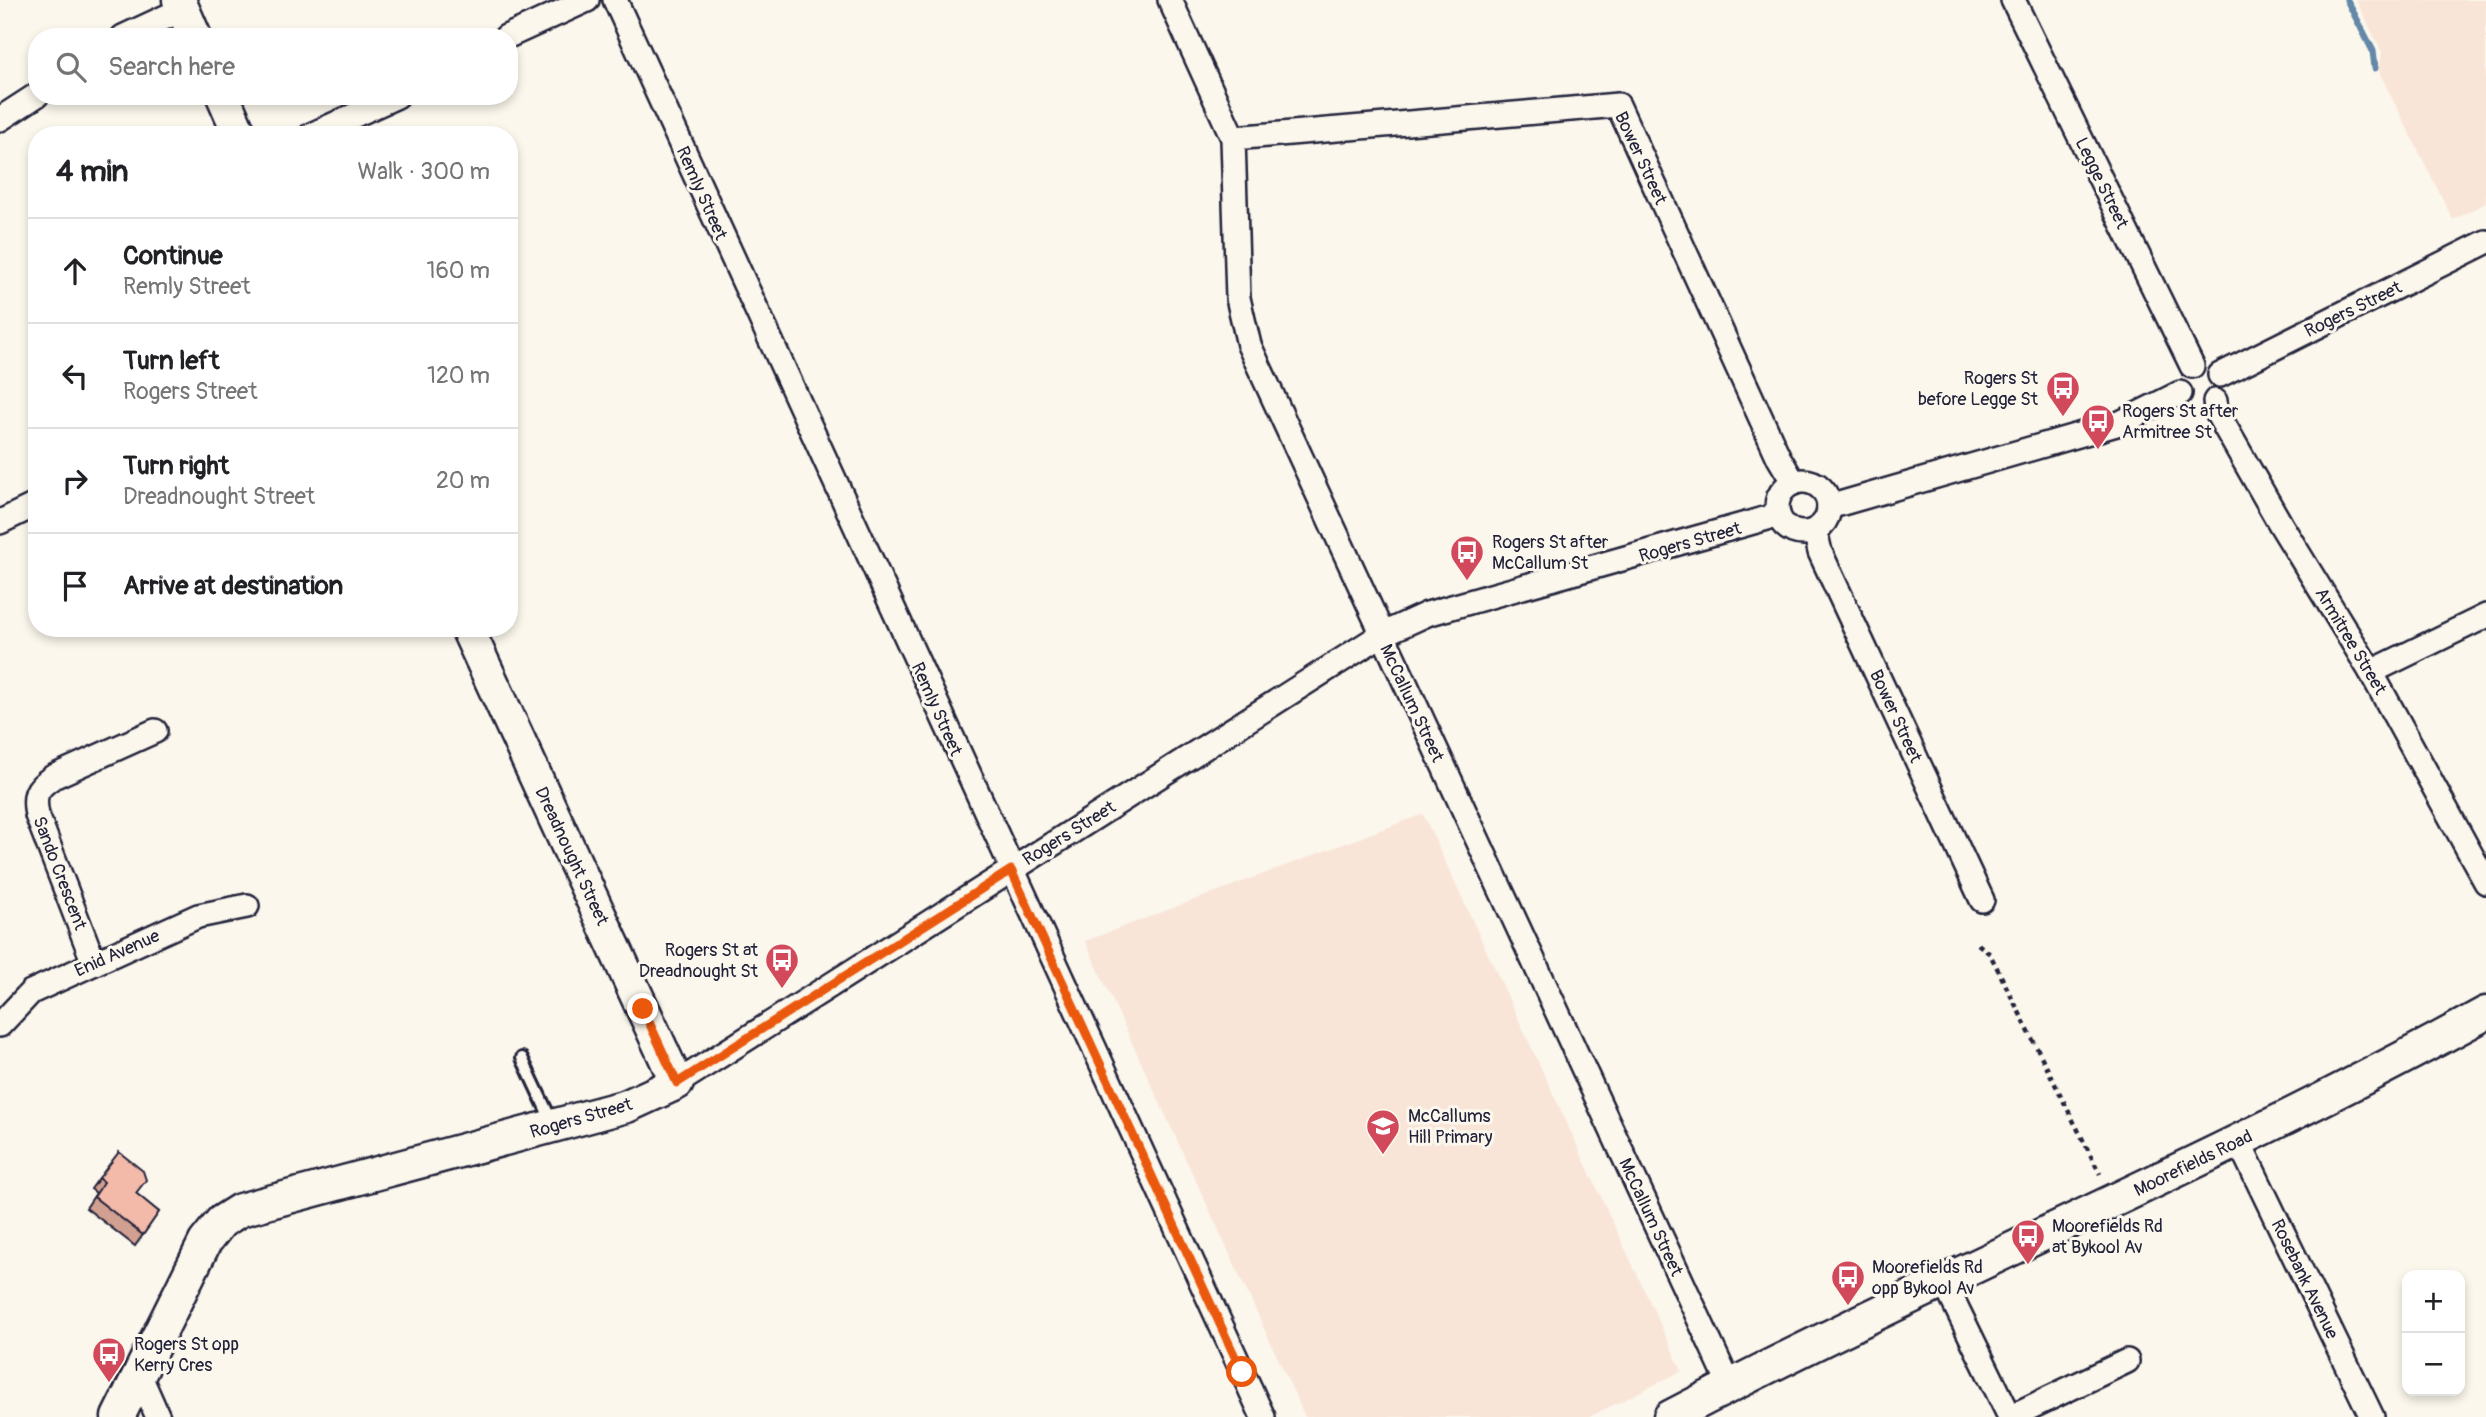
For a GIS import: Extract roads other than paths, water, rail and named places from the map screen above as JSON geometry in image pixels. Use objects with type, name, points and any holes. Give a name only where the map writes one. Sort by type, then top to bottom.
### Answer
[{"type":"street","points":[[518,32],[587,0]]},
{"type":"street","name":"Remly Street","points":[[615,0],[1263,1417]]},
{"type":"street","name":"McCallum Street","points":[[1170,0],[1233,138],[1238,298],[1245,332],[1381,635],[1730,1386]]},
{"type":"street","name":"Legge Street","points":[[2013,0],[2192,366]]},
{"type":"street","points":[[149,28],[186,15]]},
{"type":"street","points":[[0,120],[28,101]]},
{"type":"street","points":[[226,105],[236,126]]},
{"type":"street","points":[[332,126],[377,105]]},
{"type":"street","name":"Bower Street","points":[[1233,138],[1618,105],[1794,483]]},
{"type":"street","name":"Rogers Street","points":[[2220,375],[2486,242]]},
{"type":"street","points":[[2204,364],[2220,375],[2222,389],[2215,401],[2196,406],[2189,404],[2180,393],[2179,380],[2192,366],[2204,364]]},
{"type":"street","points":[[1829,507],[2120,423],[2180,393]]},
{"type":"street","name":"Armitree Street","points":[[2215,401],[2216,411],[2281,525],[2371,673],[2486,882]]},
{"type":"street","points":[[1810,482],[1818,486],[1829,507],[1826,521],[1815,530],[1800,533],[1793,531],[1778,515],[1782,493],[1794,483],[1810,482]]},
{"type":"street","points":[[0,522],[28,509]]},
{"type":"street","name":"Rogers Street","points":[[118,1417],[205,1242],[221,1222],[240,1210],[627,1106],[677,1083],[1381,635],[1427,614],[1778,515]]},
{"type":"street","name":"Bower Street","points":[[1815,530],[1821,552],[1982,900]]},
{"type":"street","points":[[2371,673],[2486,616]]},
{"type":"street","name":"Dreadnought Street","points":[[471,637],[677,1083]]},
{"type":"street","name":"Sando Crescent","points":[[94,963],[37,815],[34,799],[38,786],[53,777],[155,731]]},
{"type":"street","name":"Enid Avenue","points":[[0,1025],[31,992],[198,916],[247,906]]},
{"type":"street","name":"Moorefields Road","points":[[1670,1417],[2239,1142],[2385,1069],[2486,1013]]},
{"type":"street","name":"Rosebank Avenue","points":[[2239,1142],[2372,1417]]},
{"type":"street","points":[[1945,1284],[2010,1417],[2127,1361]]},
{"type":"street","points":[[139,1374],[159,1417]]},
{"type":"lane","points":[[522,1058],[554,1126]]},
{"type":"waterway","points":[[2347,0],[2373,51],[2375,68]]},
{"type":"place","name":"Rogers St before Legge St","points":[[2063,418]]},
{"type":"place","name":"Rogers St after Armitree St","points":[[2098,451]]},
{"type":"place","name":"Rogers St after McCallum St","points":[[1467,582]]},
{"type":"place","name":"Rogers St at Dreadnought St","points":[[782,990]]},
{"type":"place","name":"McCallums Hill Primary","points":[[1383,1156]]},
{"type":"place","name":"Moorefields Rd at Bykool Av","points":[[2028,1266]]},
{"type":"place","name":"Moorefields Rd opp Bykool Av","points":[[1848,1307]]},
{"type":"place","name":"Rogers St opp Kerry Cres","points":[[109,1384]]}]
